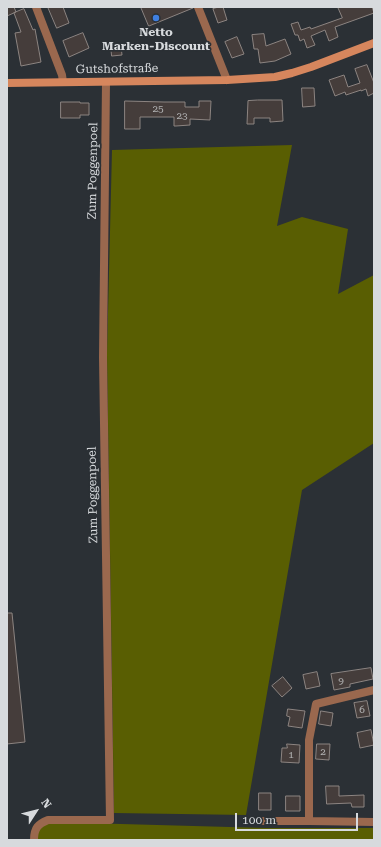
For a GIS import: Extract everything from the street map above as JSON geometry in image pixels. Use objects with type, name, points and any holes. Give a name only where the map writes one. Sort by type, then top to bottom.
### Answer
[{"type":"street","points":[[36,7],[64,82]]},
{"type":"street","points":[[198,7],[227,80]]},
{"type":"street","name":"Gutshofstraße","points":[[7,83],[227,80],[275,76],[292,73],[311,67],[374,43]]},
{"type":"street","name":"Zum Poggenpoel","points":[[34,840],[36,828],[48,820],[110,820],[103,357],[106,82]]},
{"type":"street","points":[[309,821],[309,740],[316,704],[374,691]]},
{"type":"street","points":[[264,821],[374,822]]},
{"type":"shaded area","points":[[292,145],[277,226],[302,217],[348,229],[338,294],[374,275],[374,443],[302,490],[246,815],[114,813],[107,354],[112,150]]},
{"type":"shaded area","points":[[49,822],[266,828],[374,828],[374,840],[36,840],[38,828]]},
{"type":"building","points":[[7,7],[14,7],[16,12],[7,16]]},
{"type":"building","points":[[48,7],[63,7],[69,23],[57,28]]},
{"type":"building","name":"Netto Marken-Discount","points":[[141,7],[193,7],[193,8],[149,26]]},
{"type":"building","points":[[223,7],[227,20],[218,23],[213,9]]},
{"type":"building","points":[[338,7],[372,7],[374,13],[335,27],[338,37],[329,41],[325,30],[311,36],[315,45],[307,48],[304,39],[300,41],[298,35],[295,35],[291,24],[298,22],[301,30],[310,27],[311,29],[342,18]]},
{"type":"building","points":[[24,9],[33,30],[35,29],[41,62],[21,66],[15,33],[21,32],[14,13]]},
{"type":"building","points":[[83,33],[89,48],[69,57],[63,41]]},
{"type":"building","points":[[264,34],[266,46],[285,39],[291,54],[275,61],[260,63],[258,49],[254,49],[252,35]]},
{"type":"building","points":[[237,37],[244,54],[232,58],[225,42]]},
{"type":"building","points":[[111,46],[121,46],[122,55],[112,56]]},
{"type":"building","points":[[367,65],[374,83],[374,93],[368,96],[366,89],[346,95],[345,92],[335,96],[329,80],[344,75],[348,87],[360,83],[355,69]]},
{"type":"building","points":[[302,88],[314,88],[315,106],[303,107]]},
{"type":"building","points":[[282,100],[283,121],[270,122],[270,118],[254,118],[254,124],[247,124],[248,101]]},
{"type":"building","points":[[125,101],[185,102],[185,107],[199,107],[199,101],[211,101],[210,120],[190,119],[190,125],[174,126],[174,117],[140,117],[140,129],[125,129]]},
{"type":"building","points":[[61,102],[89,103],[89,115],[80,115],[80,118],[61,118]]},
{"type":"building","points":[[7,613],[12,613],[25,742],[7,744]]},
{"type":"building","points":[[371,668],[373,679],[350,684],[350,687],[334,690],[331,674]]},
{"type":"building","points":[[317,672],[320,686],[306,689],[303,675]]},
{"type":"building","points":[[283,677],[292,688],[282,697],[272,686]]},
{"type":"building","points":[[367,701],[370,716],[357,718],[354,703]]},
{"type":"building","points":[[288,709],[305,711],[302,728],[288,726],[290,717],[287,716]]},
{"type":"building","points":[[321,711],[333,713],[331,726],[319,724]]},
{"type":"building","points":[[371,730],[374,745],[360,748],[357,733]]},
{"type":"building","points":[[287,744],[300,745],[299,763],[281,762],[282,748],[287,748]]},
{"type":"building","points":[[317,744],[330,744],[329,760],[316,759]]},
{"type":"building","points":[[326,786],[339,786],[339,796],[364,795],[364,807],[352,807],[351,803],[327,804]]},
{"type":"building","points":[[259,793],[271,793],[271,810],[259,810]]},
{"type":"building","points":[[286,796],[300,796],[300,811],[286,811]]},
{"type":"place","name":"Netto Marken-Discount","points":[[156,18]]}]
